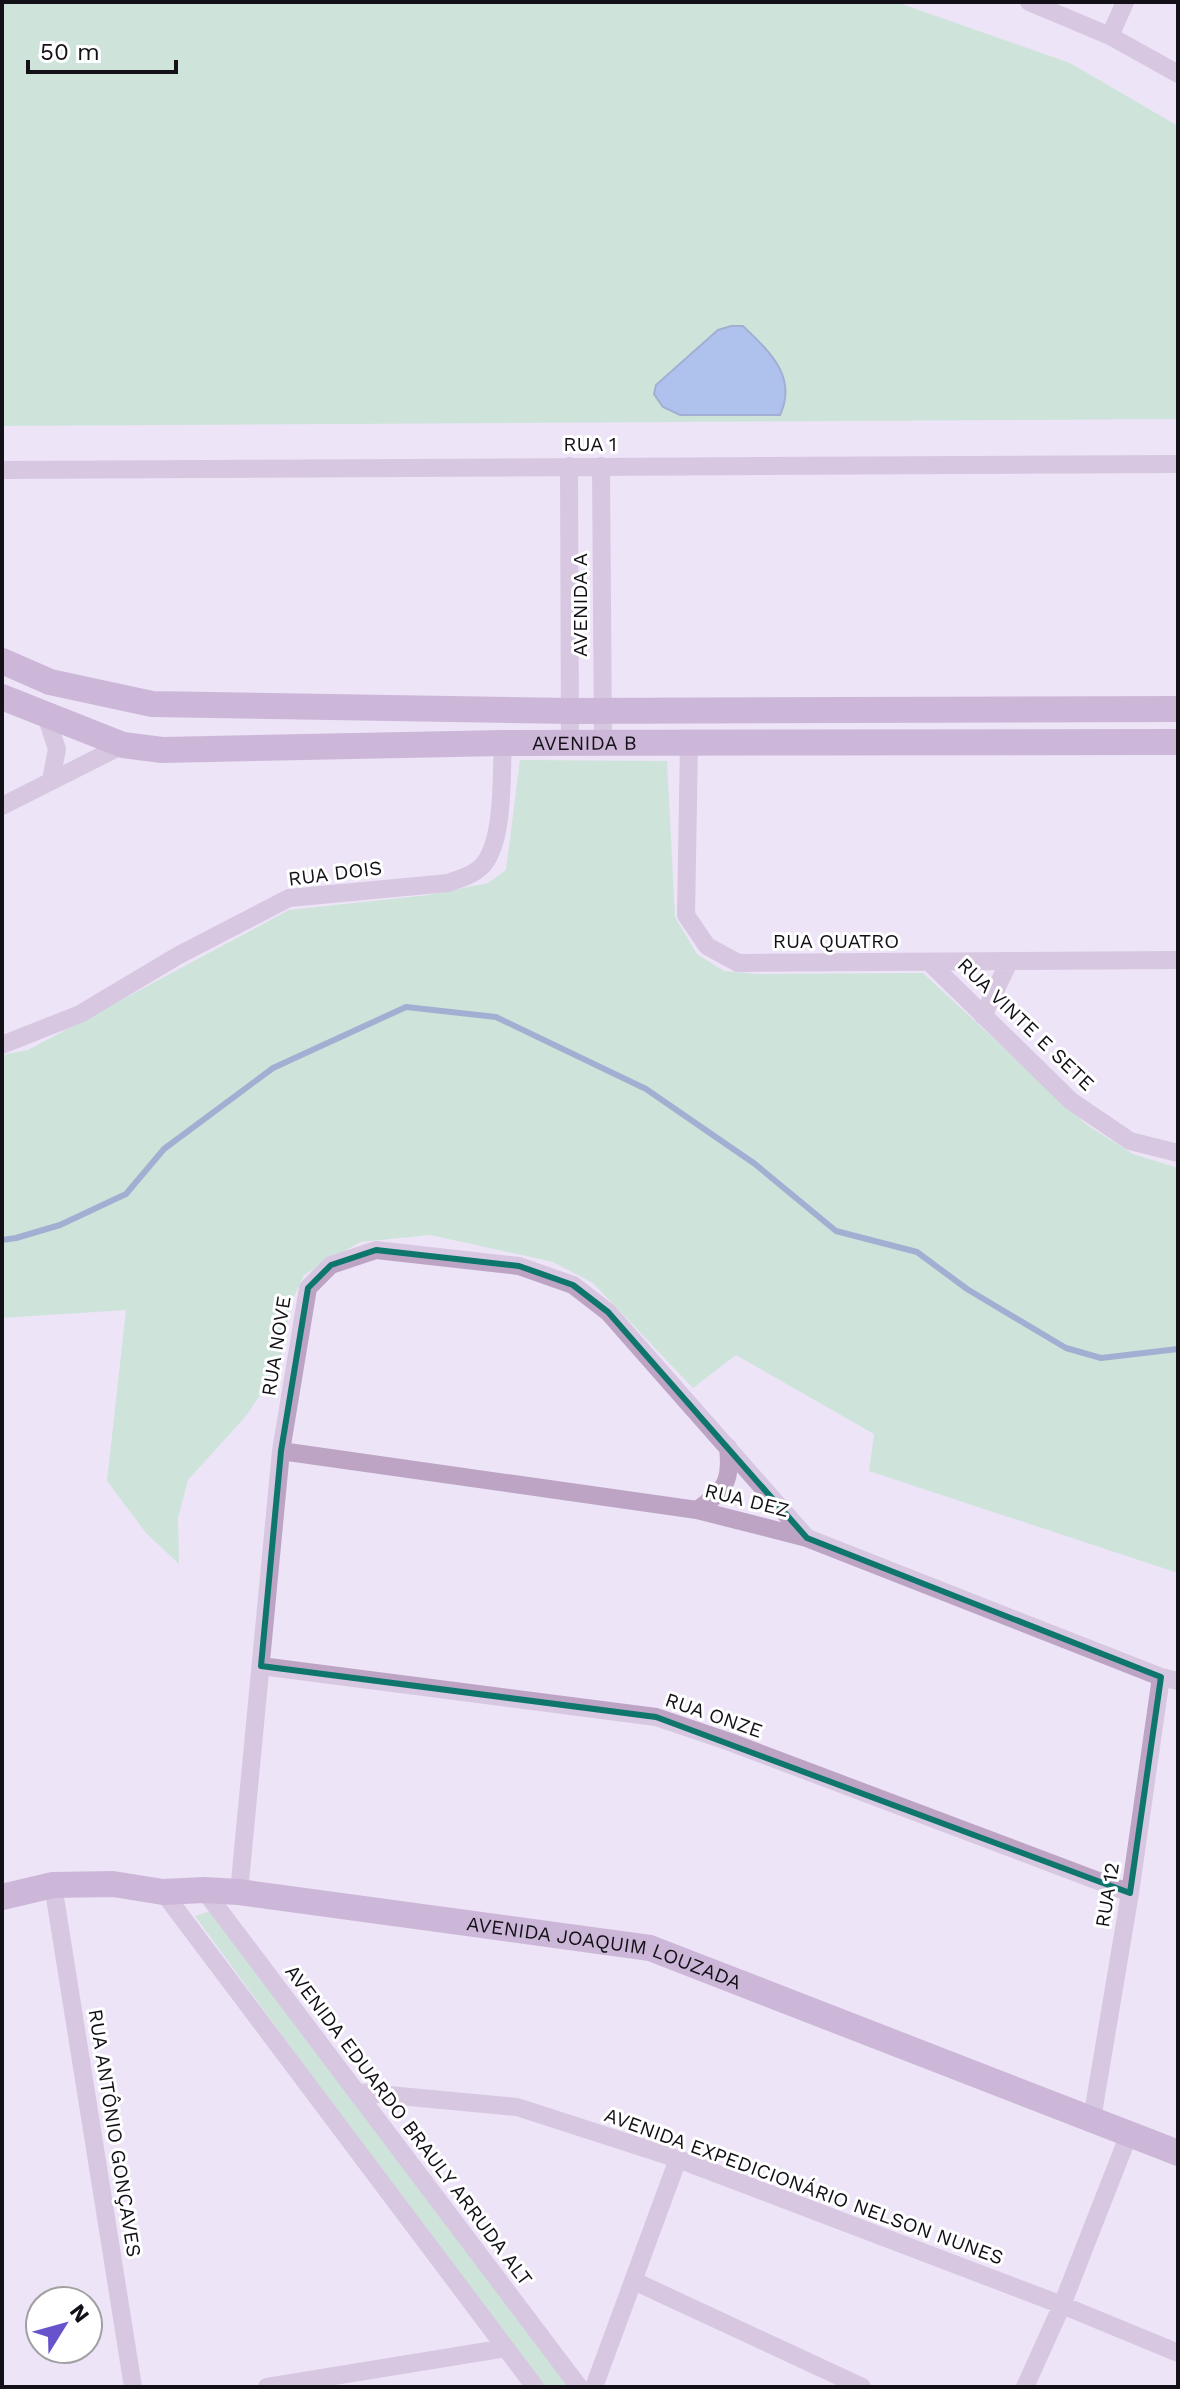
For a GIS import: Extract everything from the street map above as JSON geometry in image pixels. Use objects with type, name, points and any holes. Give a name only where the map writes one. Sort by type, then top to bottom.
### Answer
[{"type":"street","points":[[1029,2],[1110,36],[1178,74]]},
{"type":"street","points":[[1110,36],[1125,2]]},
{"type":"street","name":"RUA 1","points":[[2,470],[1178,464]]},
{"type":"street","name":"AVENIDA A","points":[[569,466],[570,743]]},
{"type":"street","name":"AVENIDA A","points":[[601,466],[603,743]]},
{"type":"street","name":"AVENIDA B","points":[[2,661],[50,682],[152,704],[570,711],[1178,709]]},
{"type":"street","name":"AVENIDA B","points":[[2,697],[123,745],[162,750],[503,743],[1178,742]]},
{"type":"street","points":[[46,716],[57,749],[51,780]]},
{"type":"street","name":"RUA DOIS","points":[[2,1045],[80,1014],[179,955],[289,898],[448,883],[469,876],[485,864],[496,840],[503,743]]},
{"type":"street","name":"RUA QUATRO","points":[[689,743],[686,915],[707,946],[738,963],[1178,960]]},
{"type":"street","points":[[2,806],[123,745]]},
{"type":"street","points":[[983,1016],[1009,962]]},
{"type":"street","name":"RUA VINTE E SETE","points":[[930,963],[1071,1101],[1130,1141],[1178,1153]]},
{"type":"street","name":"RUA NOVE","points":[[239,1892],[281,1451],[308,1288],[331,1265],[376,1250],[519,1266],[573,1285],[608,1312],[807,1538]]},
{"type":"street","points":[[697,1510],[725,1486],[730,1469],[728,1447]]},
{"type":"street","name":"RUA DEZ","points":[[281,1451],[697,1510],[807,1538],[1170,1679]]},
{"type":"street","name":"RUA ONZE","points":[[261,1666],[656,1717],[1130,1893]]},
{"type":"street","name":"RUA 12","points":[[1092,2119],[1170,1679]]},
{"type":"street","name":"AVENIDA JOAQUIM LOUZADA","points":[[2,1897],[53,1885],[113,1884],[163,1892],[239,1892],[650,1948],[1178,2153]]},
{"type":"street","name":"RUA ANTÔNIO GONÇAVES","points":[[53,1885],[133,2387]]},
{"type":"street","name":"AVENIDA EDUARDO BRAULY ARRUDA ALT","points":[[204,1890],[579,2387]]},
{"type":"street","points":[[163,1892],[535,2387]]},
{"type":"street","name":"AVENIDA EXPEDICIONÁRIO NELSON NUNES","points":[[357,2092],[517,2107],[678,2159],[1062,2305],[1178,2353]]},
{"type":"street","points":[[1025,2387],[1062,2305],[1129,2134]]},
{"type":"street","points":[[594,2387],[678,2159]]},
{"type":"street","points":[[634,2281],[862,2387]]},
{"type":"street","points":[[267,2387],[506,2348]]},
{"type":"highlighted area","points":[[376,1250],[519,1266],[573,1285],[608,1312],[807,1538],[1161,1677],[1130,1893],[656,1717],[261,1666],[281,1451],[308,1288],[331,1265]]},
{"type":"green space","points":[[2,2],[896,2],[1070,63],[1178,126],[1178,419],[2,426]]},
{"type":"green space","points":[[520,760],[667,761],[675,917],[697,954],[724,971],[759,974],[923,973],[1087,1125],[1133,1154],[1178,1168],[1178,1573],[869,1471],[874,1434],[736,1355],[693,1388],[593,1283],[553,1262],[430,1235],[360,1242],[304,1275],[291,1303],[280,1365],[246,1416],[188,1480],[178,1518],[179,1564],[146,1533],[107,1481],[126,1310],[2,1318],[2,1055],[28,1050],[289,910],[428,895],[488,883],[506,870]]},
{"type":"green space","points":[[213,1910],[570,2387],[541,2387],[500,2334],[195,1916]]},
{"type":"water","points":[[743,326],[778,366],[785,389],[780,415],[680,415],[663,407],[654,394],[656,385],[718,330]]},
{"type":"waterway","points":[[2,1240],[60,1225],[126,1194],[164,1149],[273,1068],[406,1007],[496,1017],[646,1089],[755,1164],[836,1231],[917,1252],[967,1289],[1066,1348],[1101,1358],[1178,1349]]}]
